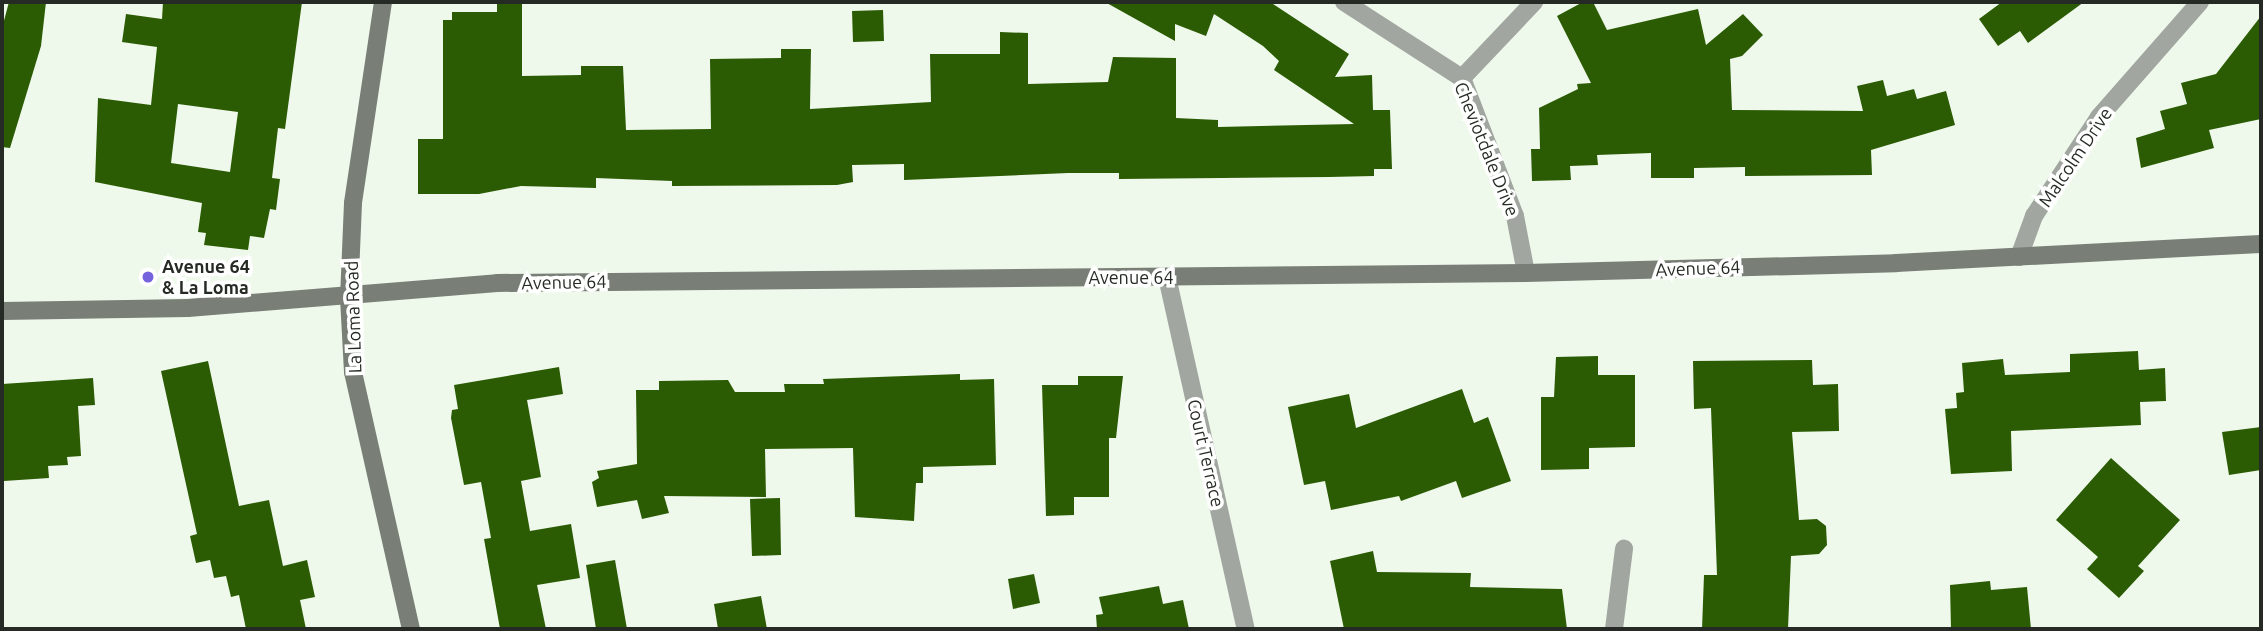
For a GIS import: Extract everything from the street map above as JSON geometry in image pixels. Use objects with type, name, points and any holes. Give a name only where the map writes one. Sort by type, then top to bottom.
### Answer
[{"type":"street","name":"La Loma Road","points":[[383,2],[353,203],[349,298],[353,372],[411,629]]},
{"type":"street","name":"Cheviotdale Drive","points":[[1344,2],[1462,78],[1515,216],[1526,273]]},
{"type":"street","points":[[1462,78],[1534,2]]},
{"type":"street","name":"Malcolm Drive","points":[[2019,257],[2034,216],[2099,117],[2200,2]]},
{"type":"street","name":"Avenue 64","points":[[2,311],[188,308],[349,298],[496,283],[1526,273],[2019,257],[2261,244]]},
{"type":"street","name":"Court Terrace","points":[[1167,277],[1246,629]]},
{"type":"street","points":[[1614,629],[1624,550]]},
{"type":"building","points":[[9,2],[46,2],[41,46],[10,148],[2,147],[2,28]]},
{"type":"building","points":[[163,2],[302,2],[285,129],[278,128],[272,178],[280,179],[276,210],[270,209],[264,238],[250,236],[248,250],[204,245],[206,233],[198,232],[202,203],[95,182],[98,98],[151,105],[157,47],[122,42],[126,14],[162,19]],"holes":[[[178,104],[238,112],[230,172],[171,163]]]},
{"type":"building","points":[[497,2],[522,2],[522,76],[581,75],[581,66],[623,66],[626,130],[711,129],[710,59],[781,58],[781,49],[811,49],[810,109],[931,102],[930,54],[1000,54],[1000,32],[1028,33],[1028,84],[1108,82],[1113,57],[1176,58],[1176,118],[1218,120],[1218,127],[1354,124],[1274,70],[1279,61],[1263,46],[1214,14],[1206,36],[1175,24],[1175,41],[1105,2],[1270,2],[1349,54],[1335,77],[1372,75],[1373,110],[1390,110],[1392,169],[1374,169],[1374,176],[1119,179],[1119,173],[1068,173],[904,180],[904,164],[852,165],[853,182],[837,185],[672,186],[672,181],[596,178],[596,188],[521,186],[479,194],[418,194],[418,139],[443,139],[443,20],[452,20],[452,12],[497,12]]},
{"type":"building","points":[[1583,2],[1593,2],[1607,30],[1698,9],[1706,45],[1743,14],[1763,35],[1742,56],[1730,59],[1732,110],[1863,111],[1857,86],[1883,80],[1887,96],[1914,89],[1917,99],[1946,91],[1955,125],[1871,150],[1872,175],[1745,176],[1745,167],[1694,168],[1694,178],[1651,178],[1651,153],[1597,155],[1598,165],[1570,166],[1571,180],[1532,181],[1531,149],[1540,149],[1539,108],[1578,89],[1577,84],[1591,83],[1557,16]]},
{"type":"building","points":[[2002,2],[2084,2],[2028,43],[2020,31],[1998,46],[1979,19]]},
{"type":"building","points":[[883,10],[884,41],[853,42],[852,11]]},
{"type":"building","points":[[2261,16],[2261,119],[2209,130],[2214,148],[2141,168],[2136,138],[2165,129],[2160,111],[2187,104],[2181,83],[2216,74]]},
{"type":"building","points":[[2138,351],[2139,370],[2165,368],[2166,401],[2140,402],[2141,425],[2011,431],[2012,471],[1951,474],[1945,409],[1957,408],[1956,393],[1964,392],[1962,363],[2003,359],[2005,375],[2070,372],[2070,354]]},
{"type":"building","points":[[1598,356],[1598,375],[1635,375],[1635,447],[1589,448],[1589,469],[1541,470],[1541,397],[1554,397],[1556,357]]},
{"type":"building","points":[[1812,360],[1813,385],[1838,384],[1839,431],[1792,432],[1799,520],[1817,519],[1826,526],[1827,545],[1819,554],[1791,556],[1788,629],[1702,629],[1704,575],[1717,575],[1711,408],[1694,409],[1693,361]]},
{"type":"building","points":[[208,361],[239,506],[269,500],[283,566],[307,560],[315,597],[300,600],[306,629],[246,629],[239,595],[231,597],[226,576],[214,578],[210,560],[196,563],[190,536],[197,534],[161,371]]},
{"type":"building","points":[[559,367],[563,394],[527,400],[541,477],[521,481],[530,531],[571,524],[580,578],[537,585],[546,629],[500,629],[484,539],[491,538],[481,482],[464,485],[451,418],[452,410],[458,409],[454,385]]},
{"type":"building","points":[[960,374],[960,380],[994,379],[996,465],[923,467],[923,483],[916,483],[914,521],[855,517],[853,448],[765,449],[766,497],[664,496],[669,513],[642,519],[637,500],[597,507],[592,482],[599,478],[597,471],[637,464],[636,390],[659,390],[659,381],[728,380],[735,392],[785,392],[784,384],[824,384],[823,379]]},
{"type":"building","points":[[1078,376],[1123,376],[1116,438],[1109,438],[1109,497],[1074,497],[1074,515],[1046,516],[1042,385],[1078,385]]},
{"type":"building","points":[[93,378],[95,405],[78,406],[81,456],[67,457],[68,465],[48,466],[49,478],[4,481],[2,384]]},
{"type":"building","points":[[1462,389],[1474,423],[1488,417],[1511,481],[1462,498],[1456,481],[1401,501],[1399,496],[1331,510],[1325,481],[1304,485],[1288,407],[1349,394],[1356,428]]},
{"type":"building","points":[[2261,427],[2261,470],[2229,475],[2222,432]]},
{"type":"building","points":[[2111,458],[2180,520],[2138,566],[2144,571],[2119,598],[2087,569],[2098,557],[2056,520]]},
{"type":"building","points":[[780,498],[781,555],[752,556],[750,499]]},
{"type":"building","points":[[1373,551],[1377,572],[1471,573],[1470,587],[1562,589],[1567,629],[1344,629],[1330,561]]},
{"type":"building","points":[[615,560],[627,629],[596,629],[586,565]]},
{"type":"building","points":[[1034,574],[1040,603],[1013,609],[1008,579]]},
{"type":"building","points":[[1990,581],[1991,590],[2027,587],[2031,629],[1951,629],[1950,585]]},
{"type":"building","points":[[1159,586],[1163,604],[1183,600],[1189,629],[1097,629],[1096,615],[1103,614],[1099,597]]},
{"type":"building","points":[[761,596],[767,629],[718,629],[714,604]]},
{"type":"place","name":"Avenue 64 & La Loma","points":[[148,277]]}]
